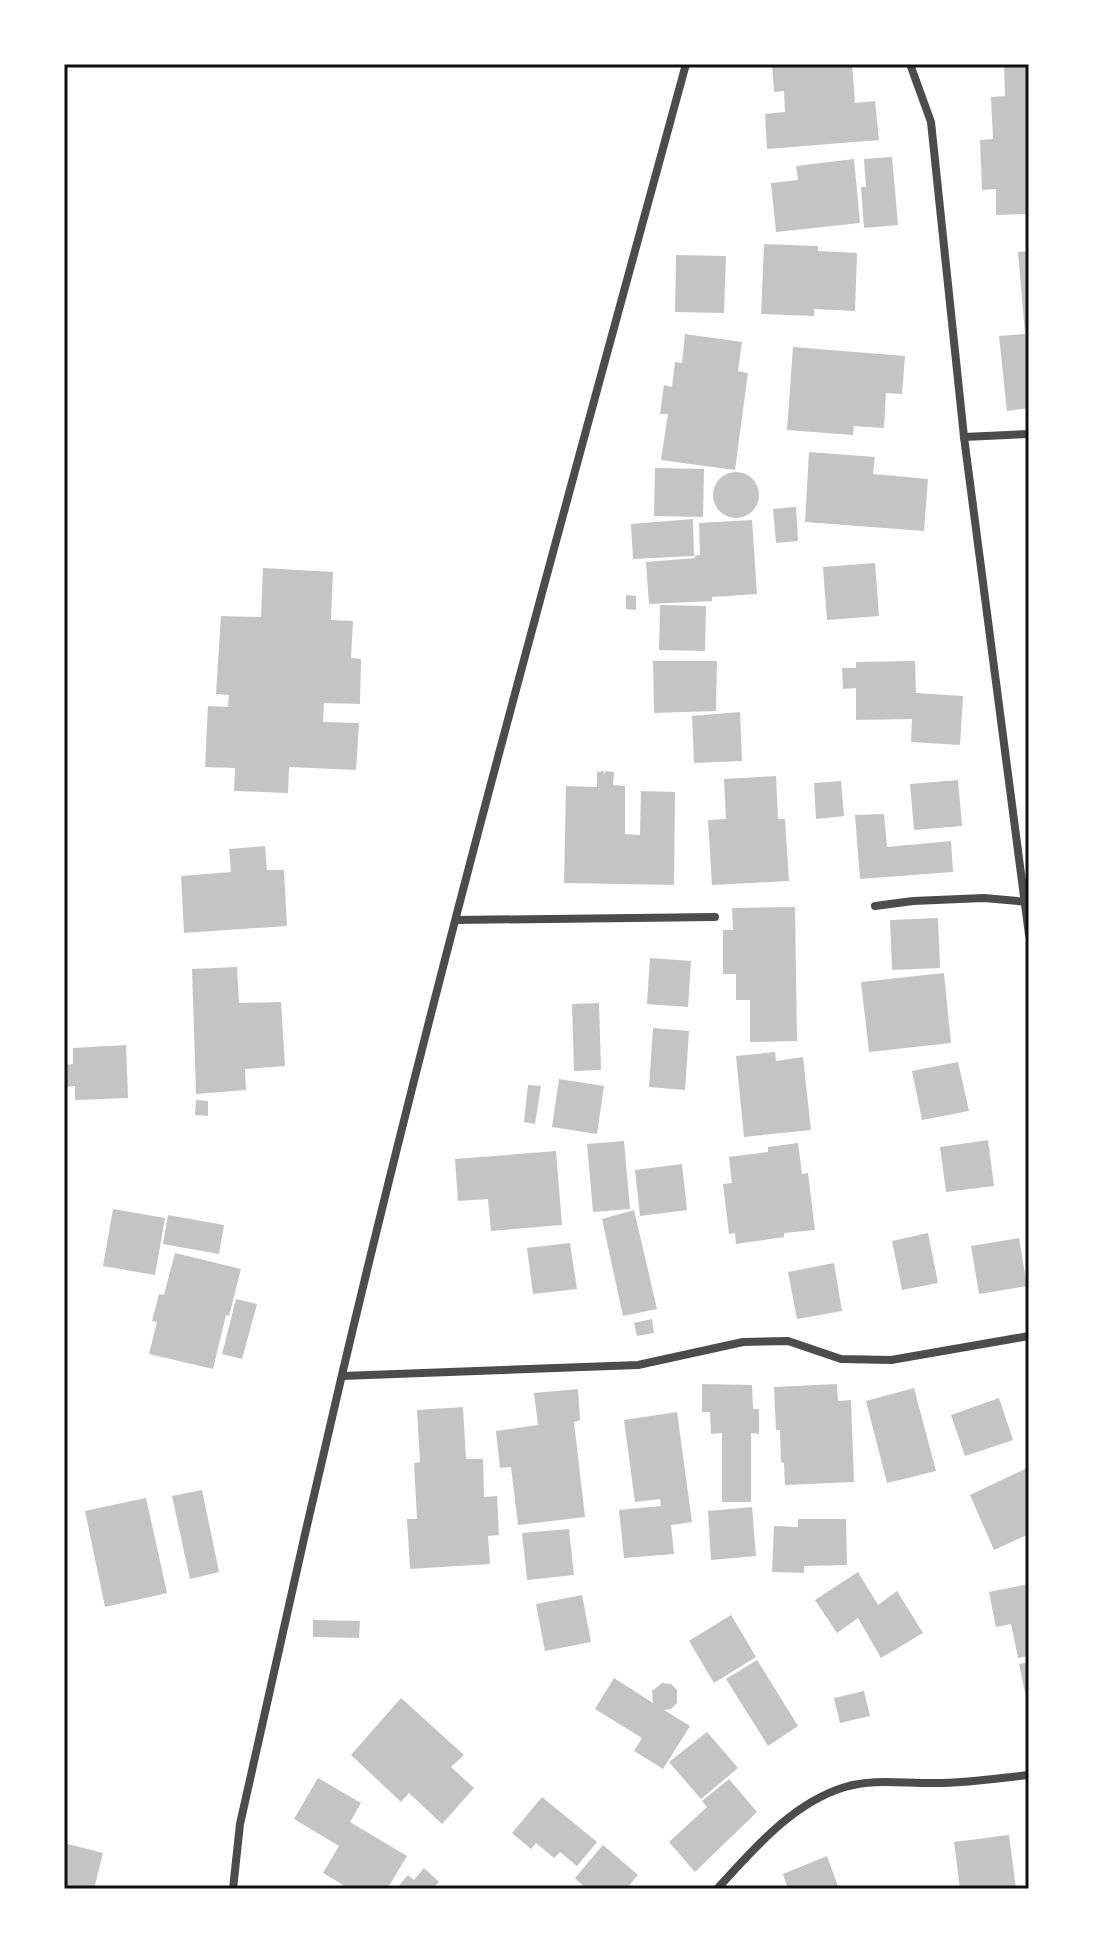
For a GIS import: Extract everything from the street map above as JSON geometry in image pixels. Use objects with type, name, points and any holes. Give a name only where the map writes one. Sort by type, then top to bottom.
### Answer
[{"type":"street","points":[[233,1889],[240,1824],[342,1376],[456,920],[590,410],[686,64]]},
{"type":"street","points":[[910,64],[931,122],[964,437],[1029,935]]},
{"type":"street","points":[[964,437],[1029,434]]},
{"type":"street","points":[[875,906],[984,898],[1026,902]]},
{"type":"street","points":[[456,920],[715,917]]},
{"type":"street","points":[[342,1376],[638,1365],[743,1342],[788,1341],[841,1359],[891,1360],[1029,1336]]},
{"type":"street","points":[[717,1889],[769,1833],[811,1804],[845,1787],[1029,1775]]},
{"type":"building","points":[[772,64],[852,64],[855,103],[875,101],[879,140],[767,149],[765,114],[785,112],[784,91],[774,92]]},
{"type":"building","points":[[1004,64],[1029,64],[1029,214],[996,215],[996,189],[982,190],[980,140],[993,139],[991,97],[1005,96]]},
{"type":"building","points":[[892,157],[898,225],[864,228],[861,187],[866,187],[864,159]]},
{"type":"building","points":[[854,159],[860,223],[776,232],[771,183],[798,180],[796,166]]},
{"type":"building","points":[[764,244],[818,246],[818,251],[857,253],[855,311],[814,309],[814,316],[761,314]]},
{"type":"building","points":[[1029,251],[1029,408],[1007,411],[999,336],[1025,334],[1018,252]]},
{"type":"building","points":[[676,255],[726,256],[724,313],[675,312]]},
{"type":"building","points":[[685,334],[742,342],[738,371],[748,373],[735,470],[661,460],[668,414],[660,414],[664,385],[672,387],[675,362],[682,363]]},
{"type":"building","points":[[793,347],[905,356],[902,394],[886,393],[884,428],[854,426],[853,435],[787,430]]},
{"type":"building","points":[[809,452],[875,457],[873,474],[928,479],[924,531],[805,522]]},
{"type":"building","points":[[655,468],[704,469],[703,517],[654,516]]},
{"type":"building","points":[[736,472],[753,478],[759,495],[753,512],[736,518],[719,512],[713,495],[719,478]]},
{"type":"building","points":[[796,507],[798,541],[776,543],[773,509]]},
{"type":"building","points":[[693,519],[694,556],[633,559],[631,524]]},
{"type":"building","points":[[752,520],[757,594],[712,597],[712,601],[649,604],[646,562],[700,555],[699,523]]},
{"type":"building","points":[[875,563],[879,616],[827,620],[823,567]]},
{"type":"building","points":[[263,568],[333,572],[331,620],[353,621],[351,658],[361,659],[360,704],[324,703],[323,722],[359,723],[356,770],[289,767],[288,793],[234,791],[235,768],[205,767],[208,706],[228,707],[229,695],[216,694],[221,616],[261,617]]},
{"type":"building","points":[[626,595],[636,596],[636,610],[626,609]]},
{"type":"building","points":[[660,605],[706,606],[705,651],[659,650]]},
{"type":"building","points":[[653,661],[717,661],[716,711],[654,713]]},
{"type":"building","points":[[915,661],[916,693],[963,696],[960,745],[911,742],[912,719],[856,720],[856,688],[843,689],[842,668],[856,668],[856,662]]},
{"type":"building","points":[[740,712],[742,761],[694,763],[692,716]]},
{"type":"building","points":[[604,771],[603,775],[606,771],[614,772],[613,785],[625,786],[625,834],[640,835],[641,791],[675,792],[674,885],[564,883],[566,786],[597,787],[597,772]]},
{"type":"building","points":[[776,776],[778,819],[785,819],[789,881],[712,885],[708,820],[726,819],[724,779]]},
{"type":"building","points":[[958,780],[962,826],[914,830],[910,784]]},
{"type":"building","points":[[841,781],[844,816],[816,819],[814,783]]},
{"type":"building","points":[[884,814],[887,847],[951,841],[953,872],[860,879],[855,815]]},
{"type":"building","points":[[265,846],[267,870],[284,870],[287,926],[184,933],[181,876],[231,872],[229,849]]},
{"type":"building","points":[[795,907],[797,1041],[750,1042],[750,1000],[736,1000],[736,974],[723,974],[723,930],[733,930],[732,908]]},
{"type":"building","points":[[938,918],[940,968],[892,970],[890,920]]},
{"type":"building","points":[[650,958],[691,961],[688,1007],[647,1004]]},
{"type":"building","points":[[237,967],[239,1003],[281,1002],[285,1066],[245,1069],[246,1090],[196,1094],[192,969]]},
{"type":"building","points":[[944,973],[951,1043],[869,1052],[861,982]]},
{"type":"building","points":[[599,1003],[601,1070],[574,1071],[572,1004]]},
{"type":"building","points":[[653,1028],[689,1031],[685,1090],[649,1087]]},
{"type":"building","points":[[126,1045],[128,1098],[75,1100],[75,1086],[64,1087],[64,1065],[73,1064],[73,1048]]},
{"type":"building","points":[[775,1052],[776,1061],[803,1057],[811,1130],[744,1137],[736,1056]]},
{"type":"building","points":[[958,1062],[969,1111],[922,1120],[912,1071]]},
{"type":"building","points":[[559,1079],[604,1086],[597,1134],[552,1127]]},
{"type":"building","points":[[528,1085],[541,1086],[535,1124],[524,1122]]},
{"type":"building","points":[[196,1100],[208,1101],[208,1116],[195,1115]]},
{"type":"building","points":[[988,1140],[994,1186],[946,1192],[940,1147]]},
{"type":"building","points":[[624,1141],[630,1209],[593,1212],[587,1144]]},
{"type":"building","points":[[798,1143],[802,1174],[808,1173],[815,1230],[784,1233],[784,1237],[736,1244],[735,1233],[729,1234],[723,1184],[732,1183],[729,1157],[768,1152],[768,1147]]},
{"type":"building","points":[[556,1151],[562,1225],[491,1231],[488,1199],[458,1201],[455,1159]]},
{"type":"building","points":[[682,1164],[687,1210],[640,1216],[635,1170]]},
{"type":"building","points":[[113,1209],[165,1218],[155,1275],[103,1266]]},
{"type":"building","points":[[634,1210],[657,1309],[623,1316],[602,1219]]},
{"type":"building","points":[[168,1215],[224,1225],[219,1254],[163,1244]]},
{"type":"building","points":[[928,1233],[938,1283],[902,1290],[892,1241]]},
{"type":"building","points":[[1019,1238],[1027,1286],[979,1294],[971,1246]]},
{"type":"building","points":[[570,1243],[577,1289],[533,1294],[527,1248]]},
{"type":"building","points":[[175,1253],[241,1269],[213,1369],[149,1354],[157,1322],[152,1321],[159,1294],[164,1295]]},
{"type":"building","points":[[834,1263],[842,1311],[797,1319],[788,1272]]},
{"type":"building","points":[[236,1299],[257,1304],[242,1359],[222,1354]]},
{"type":"building","points":[[652,1319],[654,1333],[637,1336],[634,1323]]},
{"type":"building","points":[[702,1384],[752,1385],[753,1409],[759,1409],[759,1434],[751,1433],[751,1502],[722,1502],[722,1433],[711,1434],[710,1412],[702,1412]]},
{"type":"building","points":[[837,1384],[838,1401],[851,1400],[854,1482],[785,1485],[780,1430],[776,1430],[774,1387]]},
{"type":"building","points":[[914,1388],[936,1471],[887,1483],[866,1401]]},
{"type":"building","points":[[578,1389],[580,1420],[574,1422],[585,1517],[518,1525],[511,1467],[500,1468],[496,1431],[538,1425],[534,1393]]},
{"type":"building","points":[[999,1398],[1013,1440],[965,1456],[951,1415]]},
{"type":"building","points":[[463,1407],[466,1459],[483,1459],[484,1497],[497,1496],[499,1535],[488,1536],[490,1564],[410,1569],[407,1519],[417,1519],[414,1463],[420,1462],[417,1410]]},
{"type":"building","points":[[677,1412],[692,1522],[671,1525],[674,1554],[624,1558],[619,1510],[661,1506],[660,1499],[635,1502],[624,1420]]},
{"type":"building","points":[[1027,1468],[1029,1534],[994,1550],[970,1495]]},
{"type":"building","points":[[202,1490],[219,1572],[190,1579],[172,1496]]},
{"type":"building","points":[[146,1498],[167,1593],[105,1607],[85,1511]]},
{"type":"building","points":[[752,1507],[756,1556],[711,1560],[708,1511]]},
{"type":"building","points":[[798,1519],[846,1519],[847,1565],[804,1566],[804,1573],[772,1572],[774,1526],[798,1527]]},
{"type":"building","points":[[569,1529],[574,1575],[527,1580],[522,1533]]},
{"type":"building","points":[[858,1572],[878,1605],[897,1591],[923,1633],[881,1658],[858,1618],[837,1633],[815,1600]]},
{"type":"building","points":[[1029,1584],[1029,1656],[1018,1658],[1011,1624],[996,1627],[989,1592]]},
{"type":"building","points":[[582,1595],[591,1642],[545,1651],[536,1604]]},
{"type":"building","points":[[731,1615],[756,1657],[714,1683],[689,1641]]},
{"type":"building","points":[[313,1620],[360,1621],[359,1638],[313,1637]]},
{"type":"building","points":[[757,1660],[798,1726],[768,1746],[726,1679]]},
{"type":"building","points":[[1029,1662],[1029,1707],[1028,1707],[1019,1664]]},
{"type":"building","points":[[614,1678],[653,1703],[652,1691],[662,1683],[671,1684],[677,1690],[677,1703],[671,1709],[664,1710],[690,1726],[663,1769],[634,1751],[642,1738],[595,1709]]},
{"type":"building","points":[[864,1691],[870,1716],[840,1723],[834,1698]]},
{"type":"building","points":[[401,1698],[464,1755],[451,1767],[474,1788],[442,1824],[409,1793],[401,1802],[351,1755]]},
{"type":"building","points":[[707,1732],[738,1768],[701,1799],[669,1762]]},
{"type":"building","points":[[318,1778],[361,1803],[350,1822],[407,1856],[387,1889],[350,1889],[323,1873],[339,1846],[294,1819]]},
{"type":"building","points":[[729,1779],[757,1812],[695,1872],[669,1842],[707,1807],[702,1801]]},
{"type":"building","points":[[542,1797],[597,1842],[577,1866],[560,1852],[554,1858],[536,1843],[531,1849],[512,1833]]},
{"type":"building","points":[[1009,1835],[1016,1889],[960,1889],[954,1842]]},
{"type":"building","points":[[64,1843],[103,1853],[94,1889],[64,1889]]},
{"type":"building","points":[[603,1845],[638,1875],[626,1889],[587,1889],[575,1878]]},
{"type":"building","points":[[827,1856],[839,1889],[788,1889],[783,1874]]},
{"type":"building","points":[[424,1868],[439,1882],[432,1889],[396,1889],[408,1875],[414,1880]]}]
